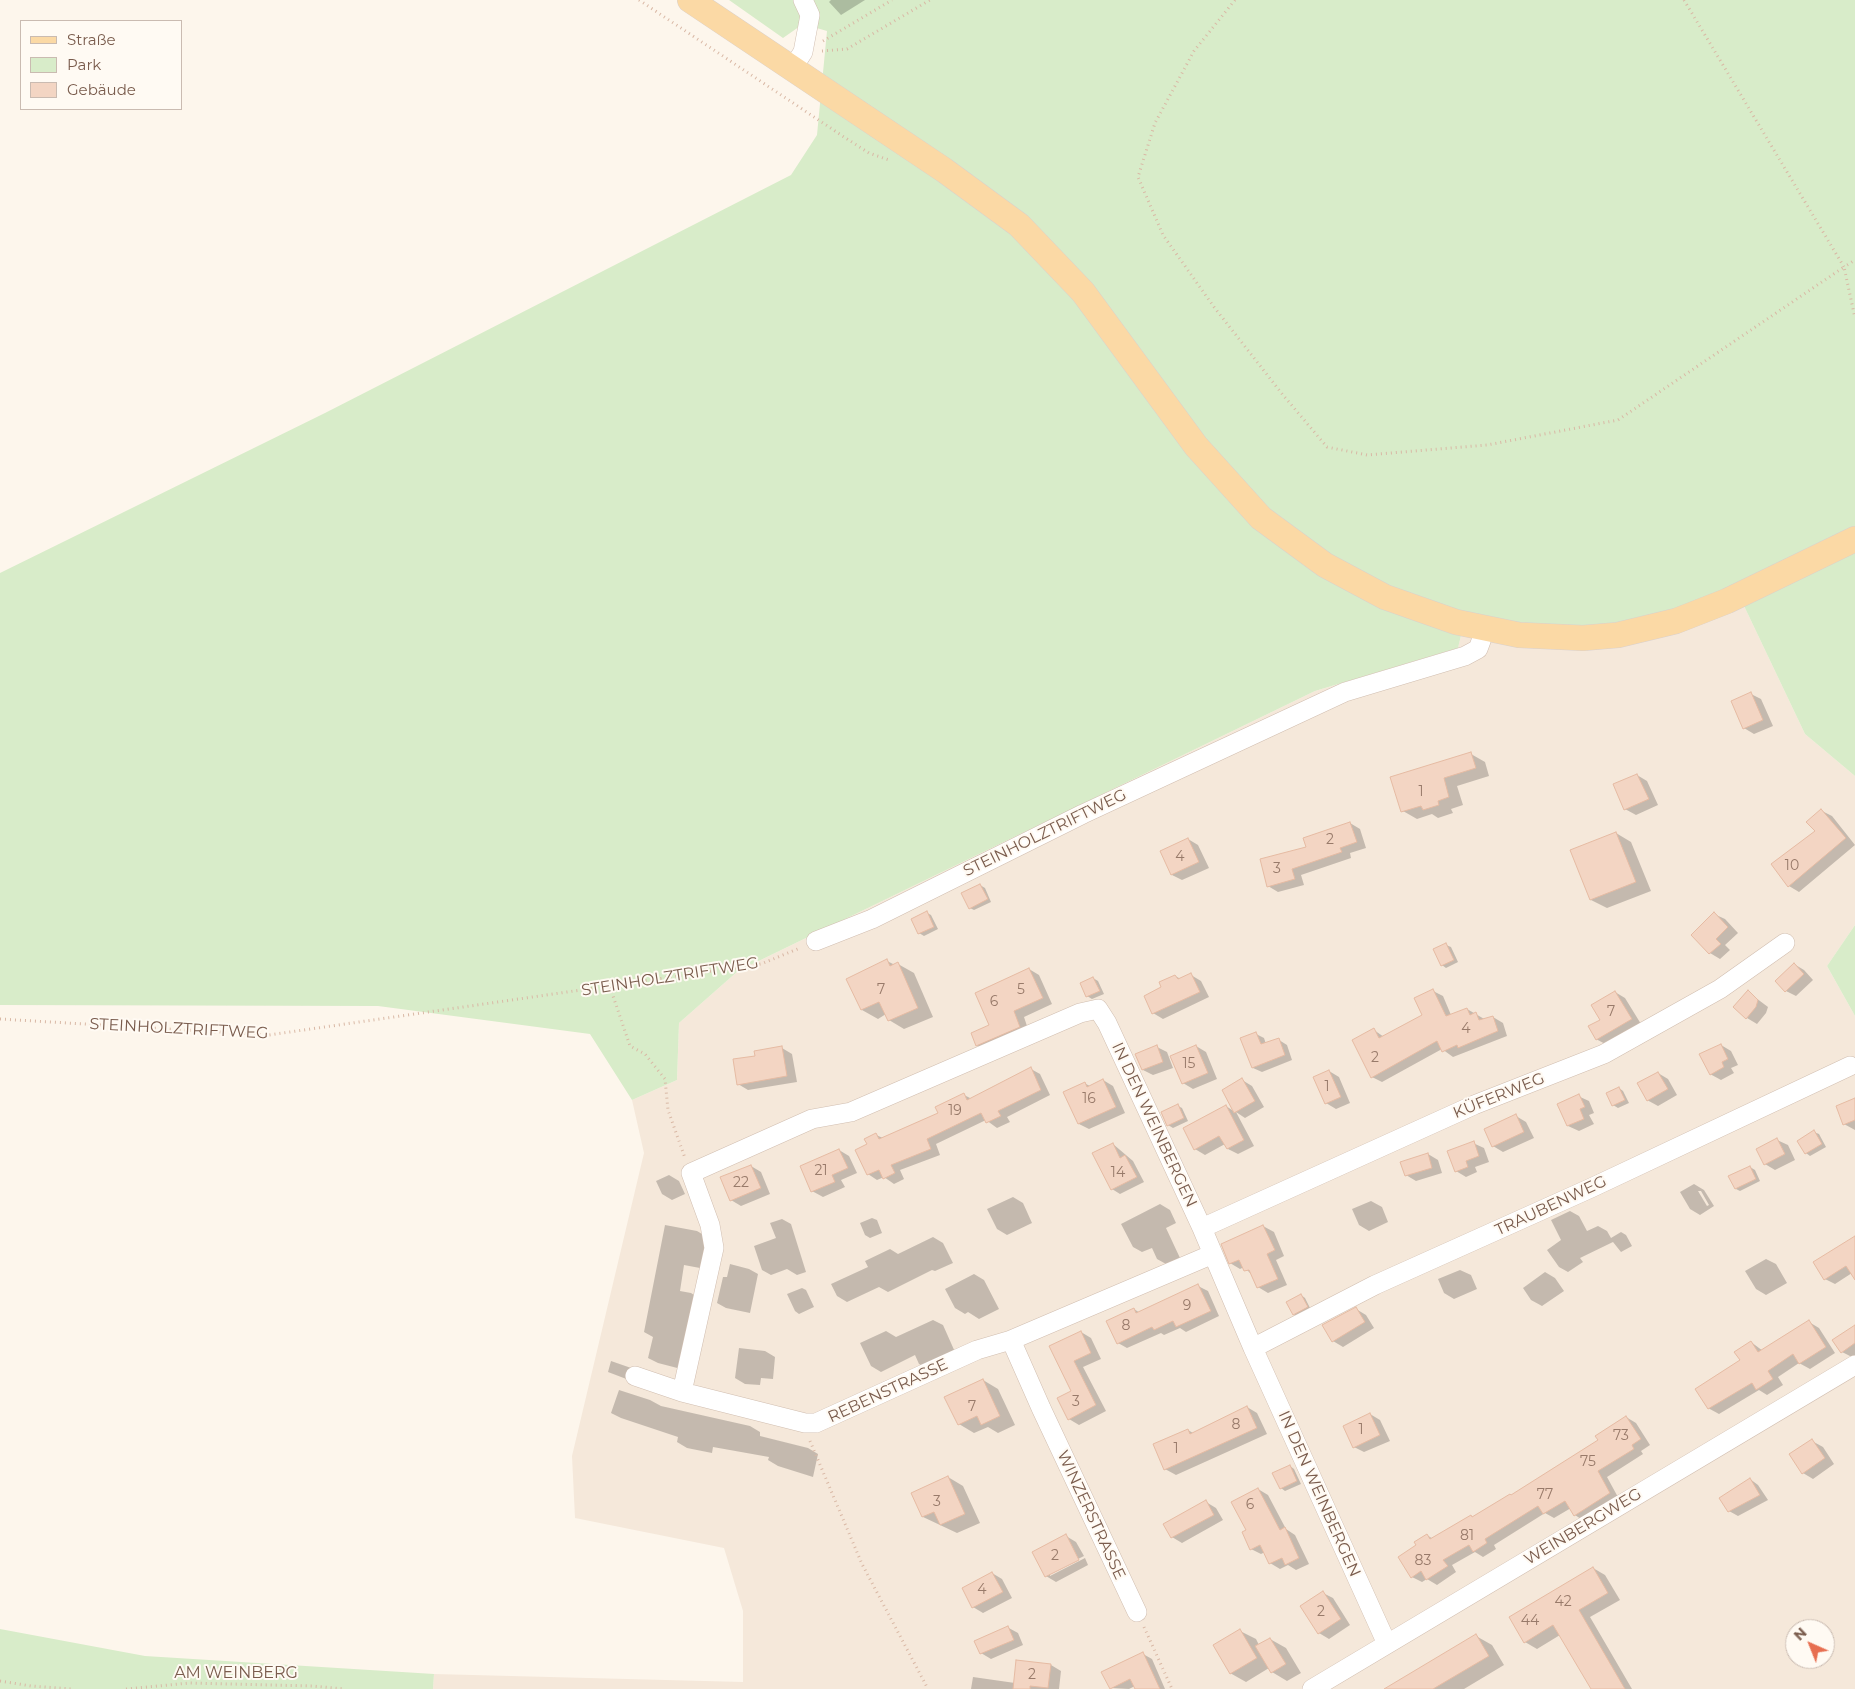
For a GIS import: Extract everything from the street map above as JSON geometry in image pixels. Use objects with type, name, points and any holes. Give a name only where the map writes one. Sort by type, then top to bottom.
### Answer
[{"type":"main road","points":[[690,0],[798,61],[1019,225],[1083,292],[1196,446],[1261,518],[1308,553],[1364,588],[1404,605],[1456,622],[1519,634],[1556,638],[1598,638],[1638,631],[1676,621],[1727,601],[1855,539]]},
{"type":"street","points":[[798,61],[810,15],[804,0]]},
{"type":"street","name":"STEINHOLZTRIFTWEG","points":[[816,941],[872,919],[1083,814],[1345,692],[1465,656],[1478,649],[1481,641]]},
{"type":"street","name":"KÜFERWEG","points":[[1202,1228],[1474,1105],[1604,1054],[1720,989],[1785,943]]},
{"type":"street","name":"IN DEN WEINBERGEN","points":[[691,1173],[812,1119],[850,1112],[1094,1008],[1104,1016],[1202,1228],[1253,1348],[1387,1644]]},
{"type":"street","name":"TRAUBENWEG","points":[[1253,1348],[1375,1285],[1591,1188],[1850,1066]]},
{"type":"street","points":[[682,1392],[714,1248],[710,1225],[691,1173]]},
{"type":"street","name":"REBENSTRASSE","points":[[635,1376],[682,1392],[805,1423],[816,1423],[977,1350],[1012,1340],[1213,1254]]},
{"type":"street","name":"WINZERSTRASSE","points":[[1012,1340],[1041,1408],[1137,1612]]},
{"type":"street","name":"WEINBERGWEG","points":[[1312,1689],[1855,1365]]},
{"type":"path","points":[[639,0],[844,137],[870,153],[897,163]]},
{"type":"path","points":[[798,61],[892,0]]},
{"type":"path","points":[[798,61],[847,49],[930,0]]},
{"type":"path","points":[[1235,0],[1194,51],[1163,107],[1155,123],[1138,177],[1163,235],[1214,307],[1283,395],[1327,447],[1367,455],[1488,445],[1618,420],[1855,260]]},
{"type":"path","points":[[1684,0],[1844,267],[1855,318]]},
{"type":"path","name":"STEINHOLZTRIFTWEG","points":[[0,1019],[268,1035],[761,964],[816,941]]},
{"type":"path","points":[[610,987],[630,1046],[645,1054],[665,1079],[668,1110],[691,1173]]},
{"type":"path","points":[[805,1423],[824,1477],[847,1522],[862,1564],[928,1689]]},
{"type":"path","points":[[1137,1612],[1172,1689]]},
{"type":"path","points":[[0,1681],[31,1686],[72,1689]]},
{"type":"path","name":"AM WEINBERG","points":[[126,1689],[190,1683],[312,1686],[345,1689]]},
{"type":"path","points":[[23,1689],[31,1686]]},
{"type":"shaded area","points":[[1735,587],[1805,734],[1855,776],[1855,925],[1827,966],[1855,1016],[1855,1689],[433,1689],[434,1674],[743,1682],[743,1611],[724,1548],[575,1518],[572,1456],[644,1153],[632,1100],[677,1080],[679,1023],[738,971],[1315,691],[1458,648],[1466,615]]},
{"type":"green space","points":[[729,0],[1855,0],[1855,776],[1805,734],[1735,587],[1672,612],[1614,628],[1562,631],[1466,615],[1458,648],[1315,691],[738,971],[679,1023],[677,1080],[632,1100],[590,1034],[378,1006],[0,1005],[0,573],[325,413],[791,175],[817,135],[827,31],[803,24],[783,38]]},
{"type":"green space","points":[[1855,925],[1855,1016],[1827,966]]},
{"type":"green space","points":[[0,1629],[145,1656],[434,1674],[433,1689],[0,1689]]},
{"type":"building","points":[[1751,692],[1763,720],[1743,729],[1731,701]]},
{"type":"building","points":[[1471,752],[1476,768],[1444,778],[1449,797],[1438,801],[1439,805],[1423,810],[1421,806],[1401,812],[1390,777]]},
{"type":"building","points":[[1637,774],[1649,799],[1624,810],[1613,784]]},
{"type":"building","points":[[1821,809],[1846,838],[1788,887],[1771,864],[1815,831],[1806,822]]},
{"type":"building","points":[[1350,822],[1357,842],[1340,848],[1342,852],[1292,869],[1295,879],[1267,887],[1260,859],[1306,847],[1303,838]]},
{"type":"building","points":[[1616,832],[1636,882],[1590,900],[1570,850]]},
{"type":"building","points":[[1188,838],[1199,862],[1171,875],[1160,851]]},
{"type":"building","points":[[980,884],[988,899],[969,909],[961,893]]},
{"type":"building","points":[[927,911],[934,927],[918,934],[911,919]]},
{"type":"building","points":[[1714,912],[1728,927],[1716,939],[1721,944],[1709,954],[1691,935]]},
{"type":"building","points":[[1446,943],[1454,960],[1441,966],[1433,949]]},
{"type":"building","points":[[887,959],[890,966],[898,962],[918,1008],[888,1021],[879,1002],[861,1010],[846,979]]},
{"type":"building","points":[[1794,963],[1804,974],[1785,992],[1775,981]]},
{"type":"building","points":[[1029,968],[1043,998],[1014,1011],[1020,1027],[976,1046],[971,1033],[989,1025],[975,993]]},
{"type":"building","points":[[1191,973],[1200,992],[1152,1014],[1144,996],[1161,987],[1159,982],[1175,975],[1178,979]]},
{"type":"building","points":[[1093,977],[1100,991],[1086,997],[1080,983]]},
{"type":"building","points":[[1433,989],[1446,1016],[1467,1008],[1470,1015],[1476,1012],[1479,1020],[1493,1016],[1498,1031],[1458,1048],[1457,1045],[1442,1052],[1437,1041],[1371,1078],[1352,1040],[1374,1028],[1379,1038],[1422,1015],[1414,998]]},
{"type":"building","points":[[1748,990],[1758,1000],[1756,1007],[1746,1019],[1733,1007]]},
{"type":"building","points":[[1615,991],[1632,1019],[1596,1040],[1588,1026],[1600,1020],[1591,1005]]},
{"type":"building","points":[[1256,1032],[1261,1044],[1279,1038],[1285,1055],[1252,1068],[1240,1038]]},
{"type":"building","points":[[1721,1044],[1728,1059],[1722,1062],[1724,1067],[1710,1075],[1699,1054]]},
{"type":"building","points":[[1157,1045],[1163,1062],[1142,1070],[1135,1054]]},
{"type":"building","points":[[1196,1045],[1208,1073],[1182,1084],[1170,1056]]},
{"type":"building","points":[[782,1046],[787,1076],[737,1085],[733,1059],[755,1056],[754,1051]]},
{"type":"building","points":[[1031,1067],[1041,1090],[998,1111],[1001,1116],[986,1123],[981,1113],[927,1139],[931,1149],[891,1165],[895,1173],[883,1179],[879,1170],[867,1175],[855,1150],[867,1144],[864,1139],[876,1133],[879,1139],[938,1113],[935,1107],[964,1093],[967,1100]]},
{"type":"building","points":[[1329,1070],[1341,1097],[1325,1104],[1313,1077]]},
{"type":"building","points":[[1658,1072],[1668,1089],[1647,1101],[1637,1083]]},
{"type":"building","points":[[1242,1078],[1255,1101],[1234,1113],[1222,1090]]},
{"type":"building","points":[[1103,1079],[1116,1107],[1078,1124],[1063,1092],[1085,1082],[1087,1087]]},
{"type":"building","points":[[1619,1087],[1625,1100],[1612,1106],[1606,1093]]},
{"type":"building","points":[[1579,1094],[1585,1107],[1580,1109],[1584,1119],[1567,1126],[1557,1104]]},
{"type":"building","points":[[1855,1098],[1855,1120],[1843,1125],[1836,1106]]},
{"type":"building","points":[[1178,1104],[1184,1118],[1167,1126],[1161,1112]]},
{"type":"building","points":[[1226,1105],[1244,1140],[1227,1149],[1219,1136],[1194,1150],[1183,1128]]},
{"type":"building","points":[[1516,1114],[1524,1132],[1492,1147],[1484,1129]]},
{"type":"building","points":[[1814,1130],[1822,1144],[1805,1154],[1797,1141]]},
{"type":"building","points":[[1777,1138],[1785,1154],[1764,1165],[1756,1149]]},
{"type":"building","points":[[1474,1141],[1479,1156],[1466,1161],[1468,1167],[1455,1172],[1447,1151]]},
{"type":"building","points":[[1113,1143],[1120,1158],[1125,1155],[1137,1177],[1111,1190],[1092,1153]]},
{"type":"building","points":[[839,1149],[848,1168],[832,1175],[835,1182],[811,1192],[800,1166]]},
{"type":"building","points":[[1428,1153],[1432,1168],[1405,1176],[1400,1162]]},
{"type":"building","points":[[751,1165],[761,1188],[730,1201],[720,1177]]},
{"type":"building","points":[[1750,1166],[1756,1179],[1735,1189],[1728,1176]]},
{"type":"building","points":[[1263,1225],[1275,1250],[1267,1254],[1278,1279],[1257,1288],[1249,1270],[1244,1271],[1239,1260],[1229,1264],[1221,1244]]},
{"type":"building","points":[[1855,1236],[1855,1280],[1846,1266],[1824,1280],[1813,1262]]},
{"type":"building","points":[[1198,1284],[1211,1311],[1176,1327],[1173,1321],[1154,1330],[1152,1327],[1117,1344],[1106,1321],[1134,1308],[1136,1313]]},
{"type":"building","points":[[1301,1294],[1308,1307],[1293,1315],[1286,1302]]},
{"type":"building","points":[[1356,1307],[1365,1322],[1332,1342],[1322,1325]]},
{"type":"building","points":[[1809,1320],[1826,1347],[1799,1364],[1793,1354],[1768,1371],[1773,1379],[1756,1390],[1752,1383],[1708,1409],[1695,1389],[1740,1360],[1734,1352],[1751,1341],[1758,1352]]},
{"type":"building","points":[[1855,1325],[1855,1343],[1841,1353],[1832,1340]]},
{"type":"building","points":[[1081,1331],[1091,1353],[1074,1361],[1096,1405],[1068,1420],[1057,1398],[1071,1391],[1049,1346]]},
{"type":"building","points":[[983,1379],[1000,1416],[981,1425],[977,1416],[958,1425],[944,1397]]},
{"type":"building","points":[[1247,1406],[1257,1428],[1164,1470],[1153,1444],[1188,1429],[1190,1434]]},
{"type":"building","points":[[1370,1413],[1380,1435],[1353,1448],[1343,1426]]},
{"type":"building","points":[[1626,1416],[1641,1439],[1632,1445],[1634,1449],[1598,1471],[1610,1493],[1574,1516],[1565,1501],[1543,1514],[1538,1506],[1485,1539],[1487,1543],[1473,1552],[1469,1545],[1443,1560],[1448,1566],[1426,1580],[1421,1571],[1411,1578],[1398,1557],[1416,1545],[1414,1542],[1427,1534],[1430,1539],[1471,1515],[1472,1517],[1511,1495],[1598,1440],[1595,1436]]},
{"type":"building","points":[[1812,1439],[1825,1458],[1802,1474],[1789,1454]]},
{"type":"building","points":[[1290,1465],[1297,1481],[1280,1489],[1272,1473]]},
{"type":"building","points":[[948,1476],[965,1514],[940,1525],[934,1512],[922,1517],[911,1493]]},
{"type":"building","points":[[1750,1478],[1760,1495],[1728,1512],[1719,1498]]},
{"type":"building","points":[[1258,1488],[1280,1530],[1285,1527],[1299,1558],[1285,1565],[1282,1558],[1269,1564],[1260,1545],[1250,1550],[1242,1532],[1246,1530],[1231,1502]]},
{"type":"building","points":[[1206,1500],[1214,1515],[1171,1538],[1163,1524]]},
{"type":"building","points":[[1066,1534],[1079,1560],[1045,1577],[1032,1552]]},
{"type":"building","points":[[1593,1567],[1608,1593],[1579,1610],[1625,1689],[1591,1689],[1553,1625],[1524,1643],[1509,1617]]},
{"type":"building","points":[[992,1572],[1003,1592],[972,1608],[962,1588]]},
{"type":"building","points":[[1323,1591],[1341,1619],[1318,1634],[1300,1606]]},
{"type":"building","points":[[1008,1626],[1014,1640],[980,1654],[974,1641]]},
{"type":"building","points":[[1240,1629],[1257,1658],[1230,1674],[1213,1645]]},
{"type":"building","points":[[1476,1634],[1489,1656],[1433,1689],[1384,1689]]},
{"type":"building","points":[[1270,1638],[1286,1664],[1271,1673],[1255,1646]]},
{"type":"building","points":[[1143,1652],[1160,1689],[1135,1689],[1130,1679],[1110,1689],[1101,1672]]},
{"type":"building","points":[[1016,1660],[1051,1664],[1048,1688],[1030,1686],[1030,1689],[1013,1689]]}]
